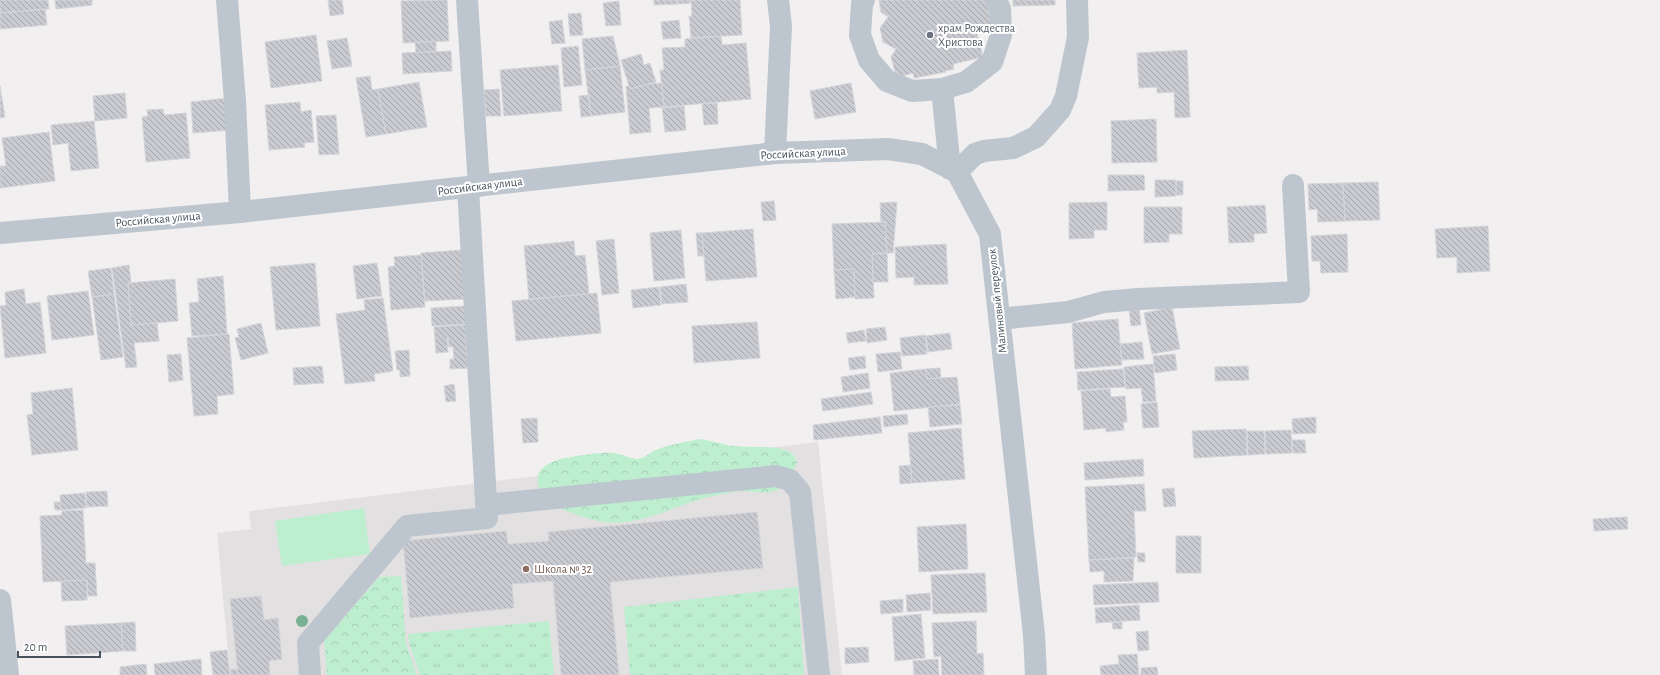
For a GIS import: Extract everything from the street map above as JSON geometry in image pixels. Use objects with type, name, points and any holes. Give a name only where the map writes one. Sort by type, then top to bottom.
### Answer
[{"type":"street","points":[[227,0],[235,101],[240,212]]},
{"type":"street","points":[[310,675],[308,643],[407,526],[487,518],[467,0]]},
{"type":"street","points":[[775,153],[781,26],[778,0]]},
{"type":"street","points":[[864,0],[862,4],[860,35],[868,60],[887,81],[912,91],[942,89],[966,82],[992,62],[1001,35],[1000,9],[996,0]]},
{"type":"street","points":[[953,171],[975,154],[984,151],[1013,148],[1036,137],[1060,110],[1066,96],[1078,37],[1077,0]]},
{"type":"street","points":[[942,89],[953,171]]},
{"type":"street","name":"Российская улица","points":[[0,233],[240,212],[775,153],[888,149],[922,154],[953,171]]},
{"type":"street","name":"Малиновый переулок","points":[[953,171],[990,234],[1033,627],[1036,675]]},
{"type":"street","points":[[999,319],[1068,312],[1104,302],[1138,298],[1299,292],[1293,184]]},
{"type":"street","points":[[486,505],[776,476],[790,480],[800,492],[819,675]]},
{"type":"street","points":[[0,600],[8,675]]},
{"type":"shaded area","name":"Школа № 32","points":[[818,442],[842,675],[230,675],[217,533],[251,529],[249,511]]},
{"type":"green space","points":[[698,439],[741,447],[770,447],[783,449],[793,455],[797,463],[782,487],[774,491],[738,491],[719,495],[697,500],[639,520],[627,522],[604,522],[572,513],[551,502],[544,495],[539,486],[538,476],[540,471],[550,463],[560,459],[583,455],[615,453],[638,459],[664,447]]},
{"type":"green space","points":[[364,508],[370,554],[282,566],[275,521]]},
{"type":"green space","points":[[401,576],[406,643],[417,675],[327,675],[324,641],[379,577]]},
{"type":"green space","points":[[798,587],[804,675],[630,675],[624,607]]},
{"type":"green space","points":[[549,621],[554,675],[420,675],[409,643],[408,634]]},
{"type":"building","points":[[0,0],[48,0],[49,9],[0,13]]},
{"type":"building","points":[[55,0],[92,0],[92,5],[56,9]]},
{"type":"building","points":[[328,0],[342,0],[344,14],[330,16]]},
{"type":"building","points":[[447,0],[449,41],[403,43],[401,1]]},
{"type":"building","points":[[654,0],[678,0],[678,4],[654,5]]},
{"type":"building","points":[[678,0],[691,0],[691,3],[678,4]]},
{"type":"building","points":[[691,0],[740,0],[742,35],[691,38],[689,16],[692,16]]},
{"type":"building","name":"храм Рождества Христова","points":[[879,0],[986,0],[992,26],[976,29],[983,57],[953,64],[954,69],[945,71],[946,72],[914,78],[913,73],[902,76],[895,72],[891,57],[896,49],[883,42],[880,28],[888,17],[881,12]]},
{"type":"building","points":[[1013,0],[1055,0],[1055,5],[1013,6]]},
{"type":"building","points":[[619,1],[621,25],[606,26],[603,3]]},
{"type":"building","points":[[45,9],[47,25],[0,29],[0,13]]},
{"type":"building","points":[[581,13],[583,35],[570,36],[568,14]]},
{"type":"building","points":[[562,20],[565,43],[552,44],[549,22]]},
{"type":"building","points":[[679,20],[681,38],[663,39],[661,22]]},
{"type":"building","points":[[316,35],[322,81],[271,88],[265,42]]},
{"type":"building","points":[[613,36],[620,66],[585,70],[582,39]]},
{"type":"building","points":[[721,36],[722,45],[746,43],[751,99],[664,107],[660,70],[664,70],[662,48],[685,47],[685,39]]},
{"type":"building","points":[[347,38],[352,66],[332,69],[327,41]]},
{"type":"building","points":[[436,41],[436,51],[416,53],[415,42]]},
{"type":"building","points":[[578,46],[582,85],[564,87],[561,48]]},
{"type":"building","points":[[1187,50],[1190,117],[1175,118],[1174,92],[1157,93],[1157,87],[1139,88],[1137,53]]},
{"type":"building","points":[[451,51],[452,71],[403,74],[402,53]]},
{"type":"building","points":[[641,54],[644,65],[650,63],[656,82],[630,89],[621,60]]},
{"type":"building","points":[[558,65],[562,111],[504,116],[500,70]]},
{"type":"building","points":[[620,66],[625,112],[591,116],[585,70]]},
{"type":"building","points":[[370,76],[372,90],[378,89],[386,134],[366,137],[356,78]]},
{"type":"building","points":[[419,82],[427,127],[386,134],[378,89]]},
{"type":"building","points":[[662,83],[664,107],[649,108],[651,132],[630,134],[626,86],[629,86],[630,89],[649,84]]},
{"type":"building","points":[[851,83],[856,112],[815,119],[810,91]]},
{"type":"building","points":[[0,86],[5,117],[0,118]]},
{"type":"building","points":[[499,89],[501,116],[486,116],[484,90]]},
{"type":"building","points":[[125,93],[127,118],[95,121],[93,96]]},
{"type":"building","points":[[589,95],[591,116],[581,117],[579,96]]},
{"type":"building","points":[[228,98],[231,130],[193,133],[191,102]]},
{"type":"building","points":[[300,102],[301,112],[311,110],[314,142],[304,143],[305,147],[269,150],[265,105]]},
{"type":"building","points":[[717,103],[718,124],[704,125],[702,104]]},
{"type":"building","points":[[684,106],[686,130],[665,132],[662,108]]},
{"type":"building","points":[[163,109],[164,115],[186,113],[190,158],[146,162],[142,117],[148,116],[147,110]]},
{"type":"building","points":[[336,115],[339,154],[319,155],[316,116]]},
{"type":"building","points":[[1156,119],[1157,162],[1112,163],[1111,121]]},
{"type":"building","points":[[94,121],[99,168],[71,171],[68,143],[53,145],[51,125]]},
{"type":"building","points":[[49,132],[55,181],[0,188],[0,166],[6,166],[2,138]]},
{"type":"building","points":[[1108,175],[1144,175],[1145,190],[1108,191]]},
{"type":"building","points":[[1155,180],[1176,180],[1176,196],[1155,197]]},
{"type":"building","points":[[1176,181],[1183,181],[1183,195],[1176,195]]},
{"type":"building","points":[[1378,182],[1380,220],[1345,221],[1343,183]]},
{"type":"building","points":[[1343,183],[1345,221],[1318,222],[1317,209],[1309,210],[1308,184]]},
{"type":"building","points":[[774,201],[776,220],[763,221],[761,202]]},
{"type":"building","points":[[897,202],[893,253],[887,253],[885,222],[881,222],[880,203]]},
{"type":"building","points":[[1107,202],[1107,230],[1094,230],[1094,238],[1069,239],[1069,203]]},
{"type":"building","points":[[1265,205],[1267,233],[1254,234],[1254,242],[1229,243],[1227,207]]},
{"type":"building","points":[[1144,207],[1182,207],[1182,234],[1169,234],[1169,242],[1144,243]]},
{"type":"building","points":[[885,222],[887,253],[872,254],[874,298],[855,299],[854,269],[834,270],[832,224]]},
{"type":"building","points":[[1488,226],[1490,271],[1457,273],[1457,257],[1437,258],[1435,229]]},
{"type":"building","points":[[753,229],[757,277],[706,281],[702,233]]},
{"type":"building","points":[[681,230],[685,278],[654,281],[650,233]]},
{"type":"building","points":[[696,233],[702,233],[704,256],[698,256]]},
{"type":"building","points":[[1347,234],[1348,272],[1321,273],[1320,261],[1312,261],[1311,236]]},
{"type":"building","points":[[614,239],[619,293],[602,295],[596,241]]},
{"type":"building","points":[[574,241],[575,256],[585,255],[589,294],[529,299],[524,246]]},
{"type":"building","points":[[946,244],[948,284],[914,285],[914,277],[896,278],[895,247]]},
{"type":"building","points":[[462,250],[465,299],[425,301],[421,253]]},
{"type":"building","points":[[887,253],[888,282],[873,282],[872,254]]},
{"type":"building","points":[[421,255],[425,307],[391,310],[388,267],[395,266],[394,257]]},
{"type":"building","points":[[315,263],[320,326],[276,330],[270,267]]},
{"type":"building","points":[[377,263],[382,296],[357,299],[353,266]]},
{"type":"building","points":[[129,265],[131,282],[128,283],[131,325],[157,323],[159,341],[134,343],[137,367],[126,368],[112,268]]},
{"type":"building","points":[[111,268],[114,294],[92,297],[88,271]]},
{"type":"building","points":[[854,269],[855,297],[836,299],[834,270]]},
{"type":"building","points":[[223,276],[227,334],[192,336],[189,303],[199,302],[197,279]]},
{"type":"building","points":[[175,279],[178,321],[131,325],[128,283]]},
{"type":"building","points":[[686,284],[688,302],[662,304],[660,287]]},
{"type":"building","points":[[659,287],[661,305],[633,308],[631,290]]},
{"type":"building","points":[[24,289],[26,304],[40,302],[46,353],[5,358],[0,306],[6,305],[5,292]]},
{"type":"building","points":[[88,291],[94,335],[52,340],[47,296]]},
{"type":"building","points":[[597,293],[601,333],[516,341],[512,301]]},
{"type":"building","points":[[114,294],[123,357],[101,360],[92,297]]},
{"type":"building","points":[[383,298],[393,371],[374,374],[375,381],[345,384],[336,314],[365,310],[364,300]]},
{"type":"building","points":[[465,306],[466,324],[432,326],[431,308]]},
{"type":"building","points":[[1172,307],[1180,349],[1152,354],[1144,313]]},
{"type":"building","points":[[1139,308],[1141,325],[1131,326],[1129,309]]},
{"type":"building","points":[[1118,319],[1122,365],[1075,369],[1072,323]]},
{"type":"building","points":[[757,322],[760,358],[694,363],[692,326]]},
{"type":"building","points":[[261,323],[268,353],[241,360],[235,338],[239,337],[237,329]]},
{"type":"building","points":[[466,325],[467,334],[465,334],[469,368],[450,369],[450,359],[454,359],[453,347],[449,347],[447,338],[448,352],[436,353],[434,327]]},
{"type":"building","points":[[885,327],[887,340],[867,343],[866,329]]},
{"type":"building","points":[[864,330],[866,341],[848,343],[846,333]]},
{"type":"building","points":[[950,333],[952,349],[928,352],[926,336]]},
{"type":"building","points":[[229,334],[234,394],[217,396],[218,414],[194,416],[187,338]]},
{"type":"building","points":[[925,335],[927,354],[902,356],[900,338]]},
{"type":"building","points":[[1142,342],[1144,359],[1122,360],[1120,344]]},
{"type":"building","points":[[409,350],[410,376],[400,377],[400,370],[397,370],[395,351]]},
{"type":"building","points":[[900,352],[902,369],[878,372],[876,354]]},
{"type":"building","points":[[181,354],[183,380],[169,382],[167,355]]},
{"type":"building","points":[[1175,354],[1177,370],[1155,373],[1153,356]]},
{"type":"building","points":[[865,356],[866,368],[850,370],[848,358]]},
{"type":"building","points":[[1153,364],[1156,401],[1143,402],[1141,388],[1126,389],[1124,367]]},
{"type":"building","points":[[322,366],[324,383],[294,385],[293,368]]},
{"type":"building","points":[[1248,366],[1249,380],[1215,381],[1215,367]]},
{"type":"building","points":[[940,368],[941,378],[927,379],[926,369]]},
{"type":"building","points":[[926,369],[927,379],[957,377],[960,404],[894,411],[890,373]]},
{"type":"building","points":[[1123,369],[1125,387],[1078,390],[1077,372]]},
{"type":"building","points":[[868,373],[870,388],[843,392],[841,377]]},
{"type":"building","points":[[454,384],[456,401],[446,402],[444,386]]},
{"type":"building","points":[[72,388],[78,450],[32,455],[27,415],[33,414],[31,393]]},
{"type":"building","points":[[1110,389],[1111,397],[1125,396],[1127,422],[1123,422],[1124,430],[1106,432],[1106,428],[1084,430],[1081,391]]},
{"type":"building","points":[[871,392],[873,404],[823,411],[821,399]]},
{"type":"building","points":[[1157,402],[1159,427],[1143,428],[1141,404]]},
{"type":"building","points":[[960,405],[962,424],[930,427],[928,407]]},
{"type":"building","points":[[907,414],[908,424],[884,427],[883,416]]},
{"type":"building","points":[[880,417],[882,433],[814,440],[813,425]]},
{"type":"building","points":[[1316,417],[1316,433],[1293,434],[1292,419]]},
{"type":"building","points":[[537,418],[538,442],[523,443],[521,419]]},
{"type":"building","points":[[961,428],[965,479],[912,483],[908,433]]},
{"type":"building","points":[[1246,429],[1247,455],[1194,458],[1192,431]]},
{"type":"building","points":[[1291,430],[1292,453],[1266,454],[1265,431]]},
{"type":"building","points":[[1247,431],[1264,431],[1265,454],[1248,455]]},
{"type":"building","points":[[1292,440],[1305,440],[1306,453],[1293,453]]},
{"type":"building","points":[[1143,459],[1144,476],[1085,480],[1084,463]]},
{"type":"building","points":[[910,465],[912,483],[900,484],[899,466]]},
{"type":"building","points":[[1144,484],[1146,511],[1134,511],[1136,557],[1089,560],[1085,487]]},
{"type":"building","points":[[1174,488],[1176,506],[1164,507],[1162,489]]},
{"type":"building","points":[[107,491],[108,506],[87,507],[86,492]]},
{"type":"building","points":[[85,493],[86,508],[61,510],[60,495]]},
{"type":"building","points":[[54,502],[60,502],[61,510],[55,510]]},
{"type":"building","points":[[83,510],[86,563],[95,563],[97,596],[88,596],[87,580],[43,582],[40,516],[62,515],[62,511]]},
{"type":"building","points":[[757,512],[763,568],[610,582],[619,675],[561,675],[553,581],[512,584],[514,608],[410,618],[403,541],[506,531],[508,544],[549,541],[548,532]]},
{"type":"building","points":[[1627,517],[1628,529],[1594,531],[1593,519]]},
{"type":"building","points":[[966,524],[968,569],[919,572],[917,527]]},
{"type":"building","points":[[1176,536],[1201,536],[1201,573],[1176,573]]},
{"type":"building","points":[[1137,553],[1145,553],[1145,562],[1138,562]]},
{"type":"building","points":[[1134,558],[1133,581],[1104,582],[1104,571],[1090,572],[1089,560]]},
{"type":"building","points":[[985,573],[987,612],[933,614],[931,575]]},
{"type":"building","points":[[87,580],[87,600],[62,601],[61,581]]},
{"type":"building","points":[[1158,582],[1159,602],[1094,605],[1093,585]]},
{"type":"building","points":[[930,593],[931,610],[907,612],[906,595]]},
{"type":"building","points":[[261,596],[264,620],[278,618],[282,659],[269,661],[270,675],[238,675],[230,599]]},
{"type":"building","points":[[903,599],[903,612],[881,614],[880,601]]},
{"type":"building","points":[[1139,605],[1140,620],[1096,623],[1095,608]]},
{"type":"building","points":[[921,614],[925,658],[895,661],[892,617]]},
{"type":"building","points":[[976,621],[977,654],[983,653],[984,675],[942,675],[941,656],[934,657],[932,623]]},
{"type":"building","points":[[135,622],[136,651],[123,651],[121,623]]},
{"type":"building","points":[[1122,622],[1122,629],[1113,629],[1112,623]]},
{"type":"building","points":[[121,623],[123,651],[67,655],[65,626]]},
{"type":"building","points":[[1148,631],[1149,650],[1138,651],[1136,632]]},
{"type":"building","points":[[868,647],[869,662],[845,664],[845,648]]},
{"type":"building","points":[[227,650],[230,675],[213,675],[210,652]]},
{"type":"building","points":[[1137,654],[1139,675],[1101,675],[1100,666],[1119,664],[1118,655]]},
{"type":"building","points":[[201,659],[202,675],[155,675],[154,664]]},
{"type":"building","points":[[938,659],[939,675],[914,675],[913,661]]},
{"type":"building","points":[[146,664],[147,675],[120,675],[120,667]]},
{"type":"building","points":[[1157,667],[1158,675],[1141,675],[1141,668]]},
{"type":"building","points":[[237,669],[238,675],[231,675],[230,670]]},
{"type":"place","name":"храм Рождества Христова","points":[[930,35]]},
{"type":"place","name":"Школа № 32","points":[[526,569]]}]
